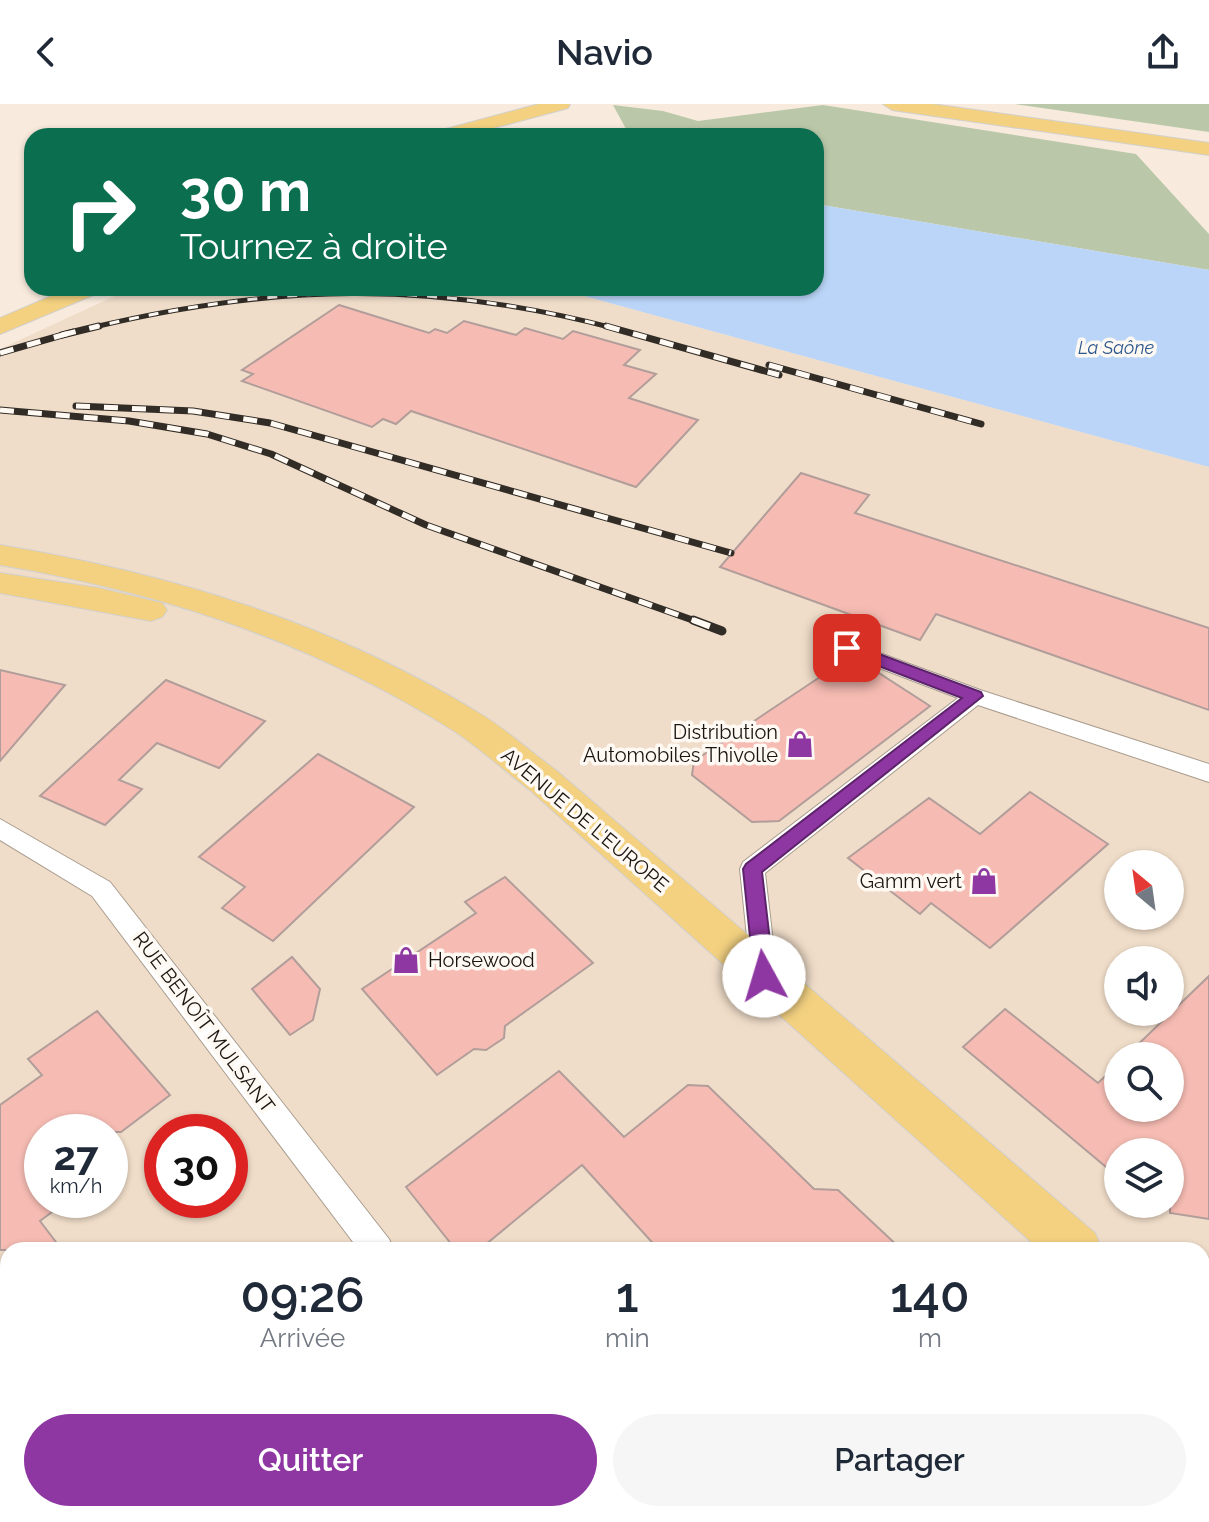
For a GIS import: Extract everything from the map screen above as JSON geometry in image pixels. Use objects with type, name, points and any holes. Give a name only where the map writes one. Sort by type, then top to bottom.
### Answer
[{"type":"main road","points":[[455,128],[528,104]]},
{"type":"main road","points":[[471,128],[561,104]]},
{"type":"main road","points":[[892,104],[1209,149]]},
{"type":"main road","points":[[923,104],[1009,119]]},
{"type":"main road","points":[[0,327],[72,296]]},
{"type":"main road","name":"AVENUE DE L'EUROPE","points":[[0,555],[103,571],[229,609],[353,660],[469,724],[544,781],[1068,1242]]},
{"type":"main road","name":"AVENUE DE L'EUROPE","points":[[0,583],[99,598],[234,634],[343,678],[449,737],[517,787],[1029,1242]]},
{"type":"street","points":[[847,648],[975,696],[1209,773]]},
{"type":"street","points":[[764,976],[752,869],[975,696]]},
{"type":"street","name":"RUE BENOÎT MULSANT","points":[[0,828],[101,889],[372,1242]]},
{"type":"shaded area","points":[[115,296],[584,296],[1209,467],[1209,1242],[0,1242],[0,349]]},
{"type":"green space","points":[[1015,104],[1209,104],[1209,132]]},
{"type":"green space","points":[[613,105],[663,111],[698,121],[823,105],[1136,154],[1209,234],[1209,270],[824,205],[824,128],[625,128]]},
{"type":"water","name":"La Saône","points":[[824,205],[1209,270],[1209,467],[584,296],[824,296]]},
{"type":"building","points":[[339,305],[429,333],[435,329],[447,333],[464,321],[516,335],[525,328],[563,339],[573,331],[640,350],[624,365],[656,374],[629,398],[698,420],[636,487],[411,411],[396,424],[383,419],[372,427],[242,381],[253,374],[242,370]]},
{"type":"building","points":[[801,473],[869,495],[855,513],[1209,628],[1209,710],[936,614],[920,640],[720,567]]},
{"type":"building","name":"Distribution Automobiles Thivolle","points":[[847,659],[871,668],[930,706],[779,821],[752,822],[692,775],[694,761]]},
{"type":"building","points":[[0,670],[65,685],[0,761]]},
{"type":"building","points":[[166,680],[265,721],[219,768],[157,743],[119,780],[142,789],[105,825],[40,796]]},
{"type":"building","points":[[318,754],[414,807],[273,941],[222,908],[245,887],[199,857]]},
{"type":"building","name":"Gamm vert","points":[[1030,792],[1108,844],[990,948],[931,903],[920,914],[848,858],[929,798],[980,834]]},
{"type":"building","points":[[505,877],[593,963],[505,1026],[504,1038],[486,1050],[474,1049],[437,1075],[362,989],[476,913],[465,902]]},
{"type":"building","points":[[292,957],[320,989],[313,1020],[290,1035],[252,989]]},
{"type":"building","points":[[1209,976],[1209,1219],[1184,1215],[1184,1138],[1104,1138],[1104,1165],[963,1047],[1005,1009],[1098,1083],[1104,1077],[1104,1122],[1184,1122],[1184,1042],[1141,1042],[1157,1026],[1184,1026],[1184,1000]]},
{"type":"building","points":[[97,1011],[170,1095],[128,1127],[128,1114],[24,1114],[24,1218],[44,1218],[40,1221],[56,1242],[0,1242],[0,1105],[42,1075],[28,1059]]},
{"type":"building","points":[[559,1071],[624,1137],[688,1085],[708,1086],[814,1189],[838,1190],[893,1242],[652,1242],[582,1165],[489,1242],[450,1242],[406,1187]]},
{"type":"railway","points":[[98,326],[158,313],[288,296]]},
{"type":"railway","points":[[425,296],[546,312],[613,328]]},
{"type":"railway","points":[[66,334],[98,326]]},
{"type":"railway","points":[[90,328],[98,326]]},
{"type":"railway","points":[[606,326],[779,375]]},
{"type":"railway","points":[[66,334],[73,332]]},
{"type":"railway","points":[[0,353],[66,334]]},
{"type":"railway","points":[[769,365],[981,424]]},
{"type":"railway","points":[[76,406],[193,411],[270,423],[731,553]]},
{"type":"railway","points":[[0,410],[129,421],[207,434],[271,454],[426,525],[698,622]]},
{"type":"railway","points":[[693,620],[722,631]]},
{"type":"place","name":"Distribution Automobiles Thivolle","points":[[800,744]]},
{"type":"place","name":"Gamm vert","points":[[984,881]]},
{"type":"place","name":"Horsewood","points":[[406,960]]},
{"type":"route","points":[[764,976],[752,869],[975,696],[847,648]]}]
